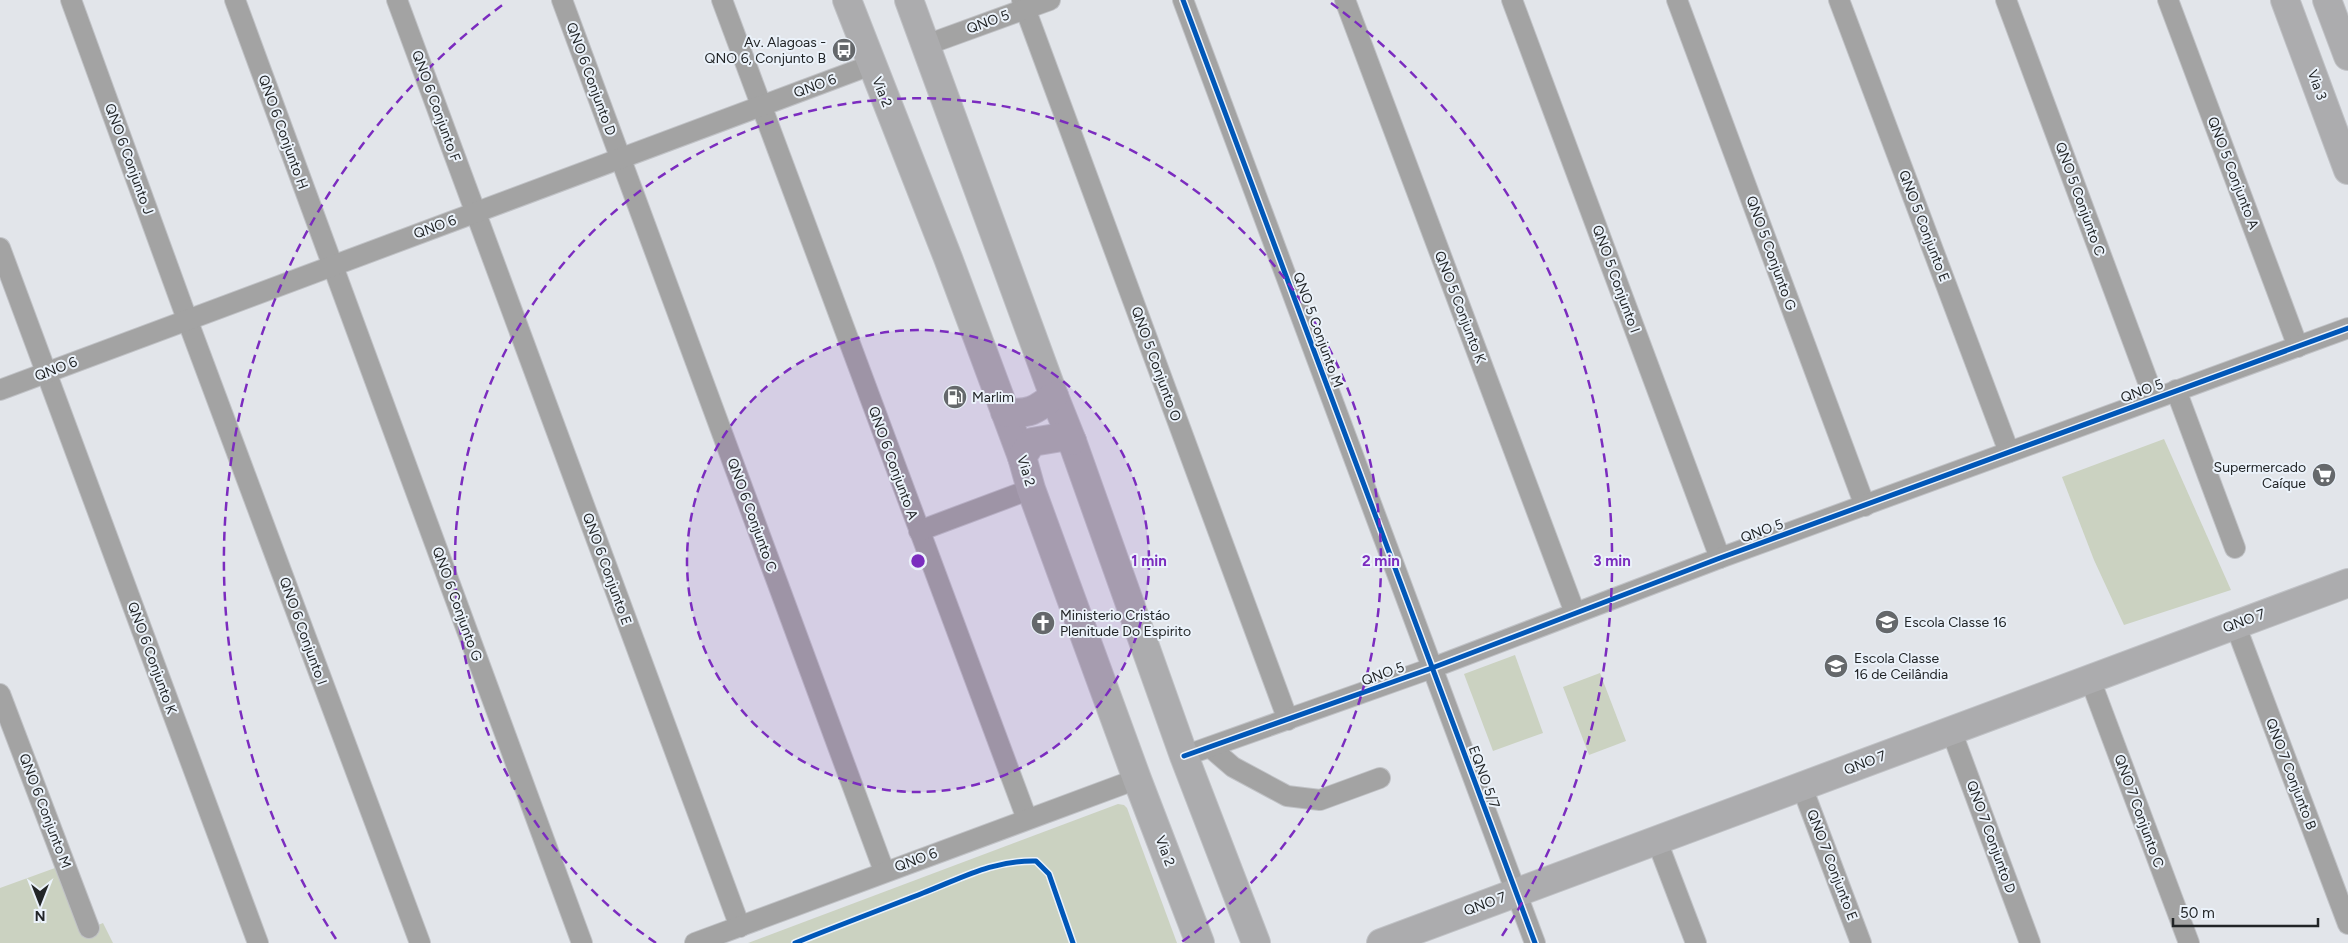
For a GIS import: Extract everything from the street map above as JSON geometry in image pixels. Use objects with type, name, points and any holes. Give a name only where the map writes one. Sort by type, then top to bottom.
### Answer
[{"type":"main road","name":"Via 2","points":[[847,0],[948,258],[1022,457],[1031,489],[1137,779],[1200,943]]},
{"type":"main road","points":[[909,0],[1072,441],[1184,756],[1256,943]]},
{"type":"main road","points":[[2327,0],[2348,56]]},
{"type":"main road","points":[[2342,0],[2348,15]]},
{"type":"main road","name":"Via 3","points":[[2287,2],[2348,170]]},
{"type":"main road","points":[[1005,412],[1034,411],[1054,396]]},
{"type":"main road","points":[[1022,457],[1032,442],[1062,438],[1072,441]]},
{"type":"main road","name":"QNO 7","points":[[1381,943],[2348,583]]},
{"type":"street","name":"QNO 6 Conjunto J","points":[[71,0],[187,319]]},
{"type":"street","name":"QNO 6 Conjunto H","points":[[235,0],[332,265]]},
{"type":"street","name":"QNO 6 Conjunto F","points":[[397,0],[475,212]]},
{"type":"street","name":"QNO 6 Conjunto D","points":[[562,0],[620,158]]},
{"type":"street","name":"QNO 6 Conjunto A","points":[[722,0],[1027,819]]},
{"type":"street","name":"QNO 5","points":[[926,45],[1023,4],[1050,0]]},
{"type":"street","name":"QNO 5 Conjunto M","points":[[1184,0],[1432,668]]},
{"type":"street","name":"QNO 5 Conjunto K","points":[[1345,0],[1575,613]]},
{"type":"street","name":"QNO 5 Conjunto I","points":[[1512,0],[1720,558]]},
{"type":"street","name":"QNO 5 Conjunto G","points":[[1677,0],[1865,506]]},
{"type":"street","name":"QNO 5 Conjunto E","points":[[1840,0],[2009,452]]},
{"type":"street","name":"QNO 5 Conjunto C","points":[[2006,0],[2154,398]]},
{"type":"street","name":"QNO 5 Conjunto A","points":[[2168,0],[2298,346]]},
{"type":"street","name":"QNO 5 Conjunto O","points":[[1023,4],[1288,720]]},
{"type":"street","name":"QNO 6","points":[[0,390],[871,65]]},
{"type":"street","name":"QNO 6 Conjunto C","points":[[620,158],[884,871]]},
{"type":"street","name":"QNO 6 Conjunto E","points":[[475,212],[740,927]]},
{"type":"street","name":"QNO 6 Conjunto K","points":[[0,248],[258,943]]},
{"type":"street","name":"QNO 6 Conjunto G","points":[[332,265],[582,943]]},
{"type":"street","name":"QNO 6 Conjunto I","points":[[187,319],[420,943]]},
{"type":"street","name":"QNO 5","points":[[1184,756],[1432,668],[1720,558],[2348,328]]},
{"type":"street","points":[[2176,390],[2235,548]]},
{"type":"street","points":[[919,531],[1031,489]]},
{"type":"street","name":"QNO 7 Conjunto B","points":[[2235,624],[2348,924]]},
{"type":"street","name":"EQNO 5/7","points":[[1432,668],[1535,943]]},
{"type":"street","name":"QNO 7 Conjunto C","points":[[2090,679],[2189,943]]},
{"type":"street","name":"QNO 6 Conjunto M","points":[[0,694],[89,928]]},
{"type":"street","name":"QNO 7 Conjunto D","points":[[1951,730],[2030,943]]},
{"type":"street","points":[[1211,748],[1233,767],[1287,796],[1320,800],[1380,778]]},
{"type":"street","name":"QNO 6","points":[[696,943],[884,871],[1137,779]]},
{"type":"street","name":"QNO 7 Conjunto E","points":[[1802,787],[1862,943]]},
{"type":"street","points":[[1657,840],[1696,943]]},
{"type":"green space","points":[[2164,439],[2231,590],[2124,625],[2094,560],[2062,477]]},
{"type":"green space","points":[[1515,655],[1543,733],[1493,751],[1464,674]]},
{"type":"green space","points":[[1600,673],[1626,741],[1589,755],[1563,687]]},
{"type":"green space","points":[[1118,804],[1124,805],[1127,808],[1177,943],[748,943]]},
{"type":"green space","points":[[55,868],[81,932],[103,923],[113,943],[0,943],[0,888]]},
{"type":"cycle path","points":[[1183,0],[1535,943]]},
{"type":"cycle path","points":[[1184,756],[1432,668],[1720,558],[2348,328]]},
{"type":"cycle path","points":[[795,943],[978,871],[1005,863],[1020,861],[1036,861],[1049,874],[1073,943]]},
{"type":"place","name":"Av. Alagoas - QNO 6, Conjunto B","points":[[844,50]]},
{"type":"place","name":"Marlim","points":[[955,397]]},
{"type":"place","name":"Supermercado Caíque","points":[[2324,475]]},
{"type":"place","name":"Escola Classe 16","points":[[1887,622]]},
{"type":"place","name":"Ministerio Cristáo Plenitude Do Espirito","points":[[1043,623]]},
{"type":"place","name":"Escola Classe 16 de Ceilândia","points":[[1836,666]]}]
